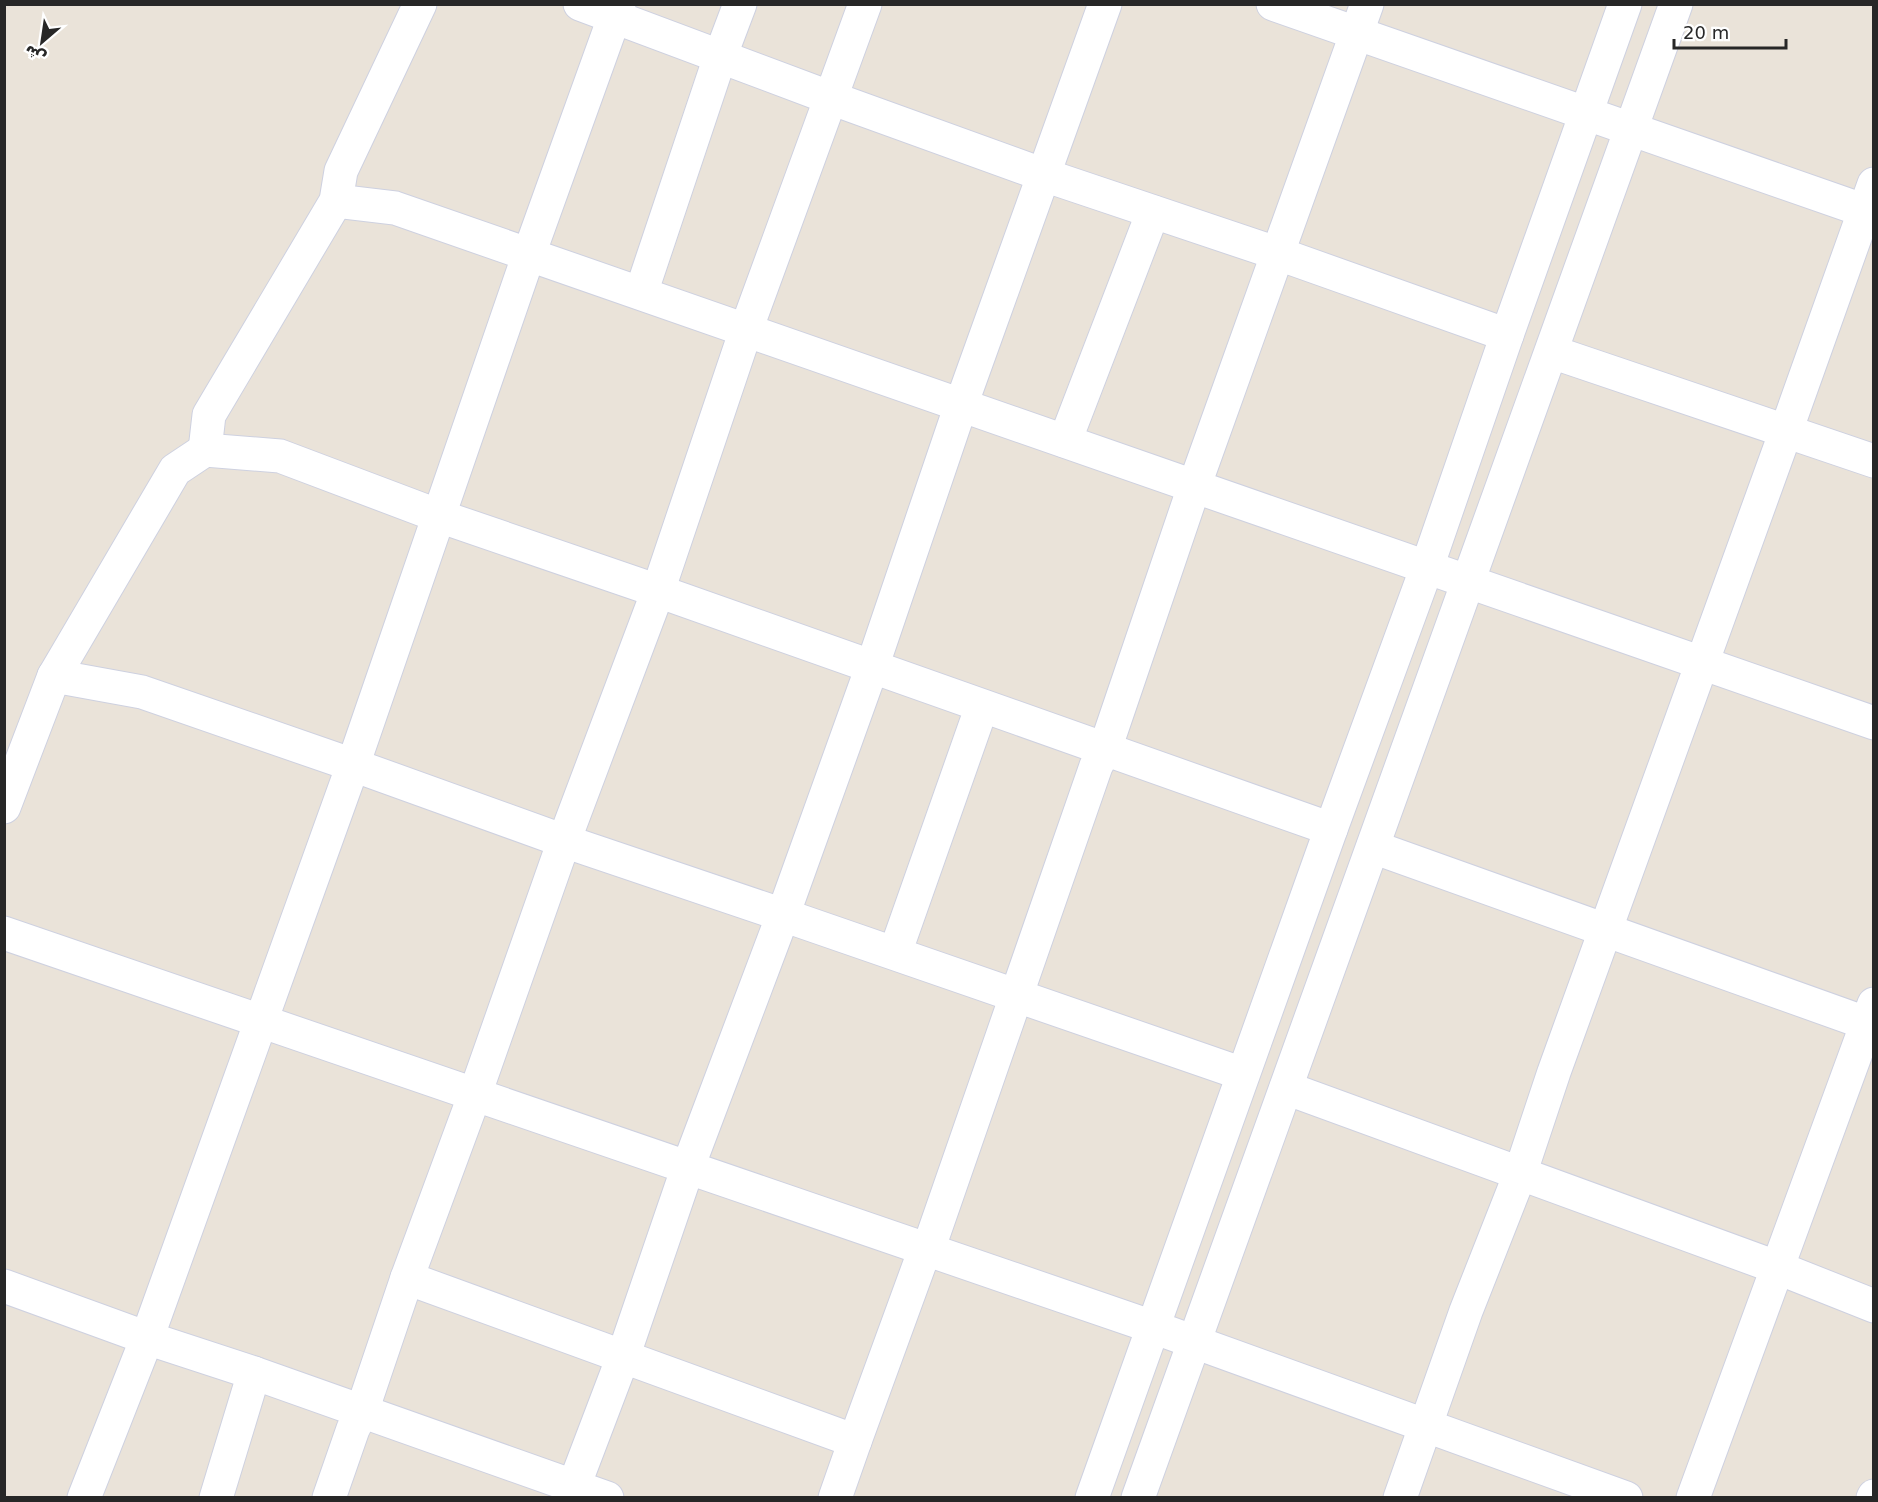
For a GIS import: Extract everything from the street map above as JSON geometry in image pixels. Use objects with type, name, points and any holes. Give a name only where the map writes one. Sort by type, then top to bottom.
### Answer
[{"type":"street","points":[[205,450],[209,415],[336,201],[341,171],[420,4]]},
{"type":"street","points":[[580,4],[617,11],[720,57],[831,98],[1044,175],[1279,254],[1507,335]]},
{"type":"street","points":[[641,293],[740,4]]},
{"type":"street","points":[[329,1497],[353,1429],[362,1411],[407,1278],[564,841],[658,591],[746,330],[866,4]]},
{"type":"street","points":[[574,1486],[623,1357],[688,1167],[783,915],[872,667],[961,405],[1105,4]]},
{"type":"street","points":[[1273,4],[1362,19],[1586,113],[1870,203],[1642,825],[1520,1174],[1466,1311],[1400,1497]]},
{"type":"street","points":[[1092,1497],[1427,567],[1625,4]]},
{"type":"street","points":[[1138,1497],[1676,4]]},
{"type":"street","points":[[84,1497],[147,1338],[353,765],[529,254],[617,11]]},
{"type":"street","points":[[835,1497],[920,1263],[928,1250],[1015,995],[1096,766],[1105,749],[1194,486],[1362,19]]},
{"type":"street","points":[[336,201],[395,208],[1874,723]]},
{"type":"street","points":[[1065,441],[1153,212]]},
{"type":"street","points":[[1552,352],[1874,461]]},
{"type":"street","points":[[4,807],[54,676],[175,470],[205,450],[280,456],[439,516],[1331,829]]},
{"type":"street","points":[[54,676],[142,692],[564,841],[896,953],[1243,1074]]},
{"type":"street","points":[[896,953],[982,706]]},
{"type":"street","points":[[1372,847],[1606,930],[1871,1018],[1776,1267],[1693,1497]]},
{"type":"street","points":[[4,933],[1153,1327],[1626,1497]]},
{"type":"street","points":[[1286,1088],[1776,1267],[1874,1306]]},
{"type":"street","points":[[407,1278],[855,1441]]},
{"type":"street","points":[[4,1286],[147,1338],[254,1373],[607,1497]]},
{"type":"street","points":[[216,1497],[254,1373]]}]
